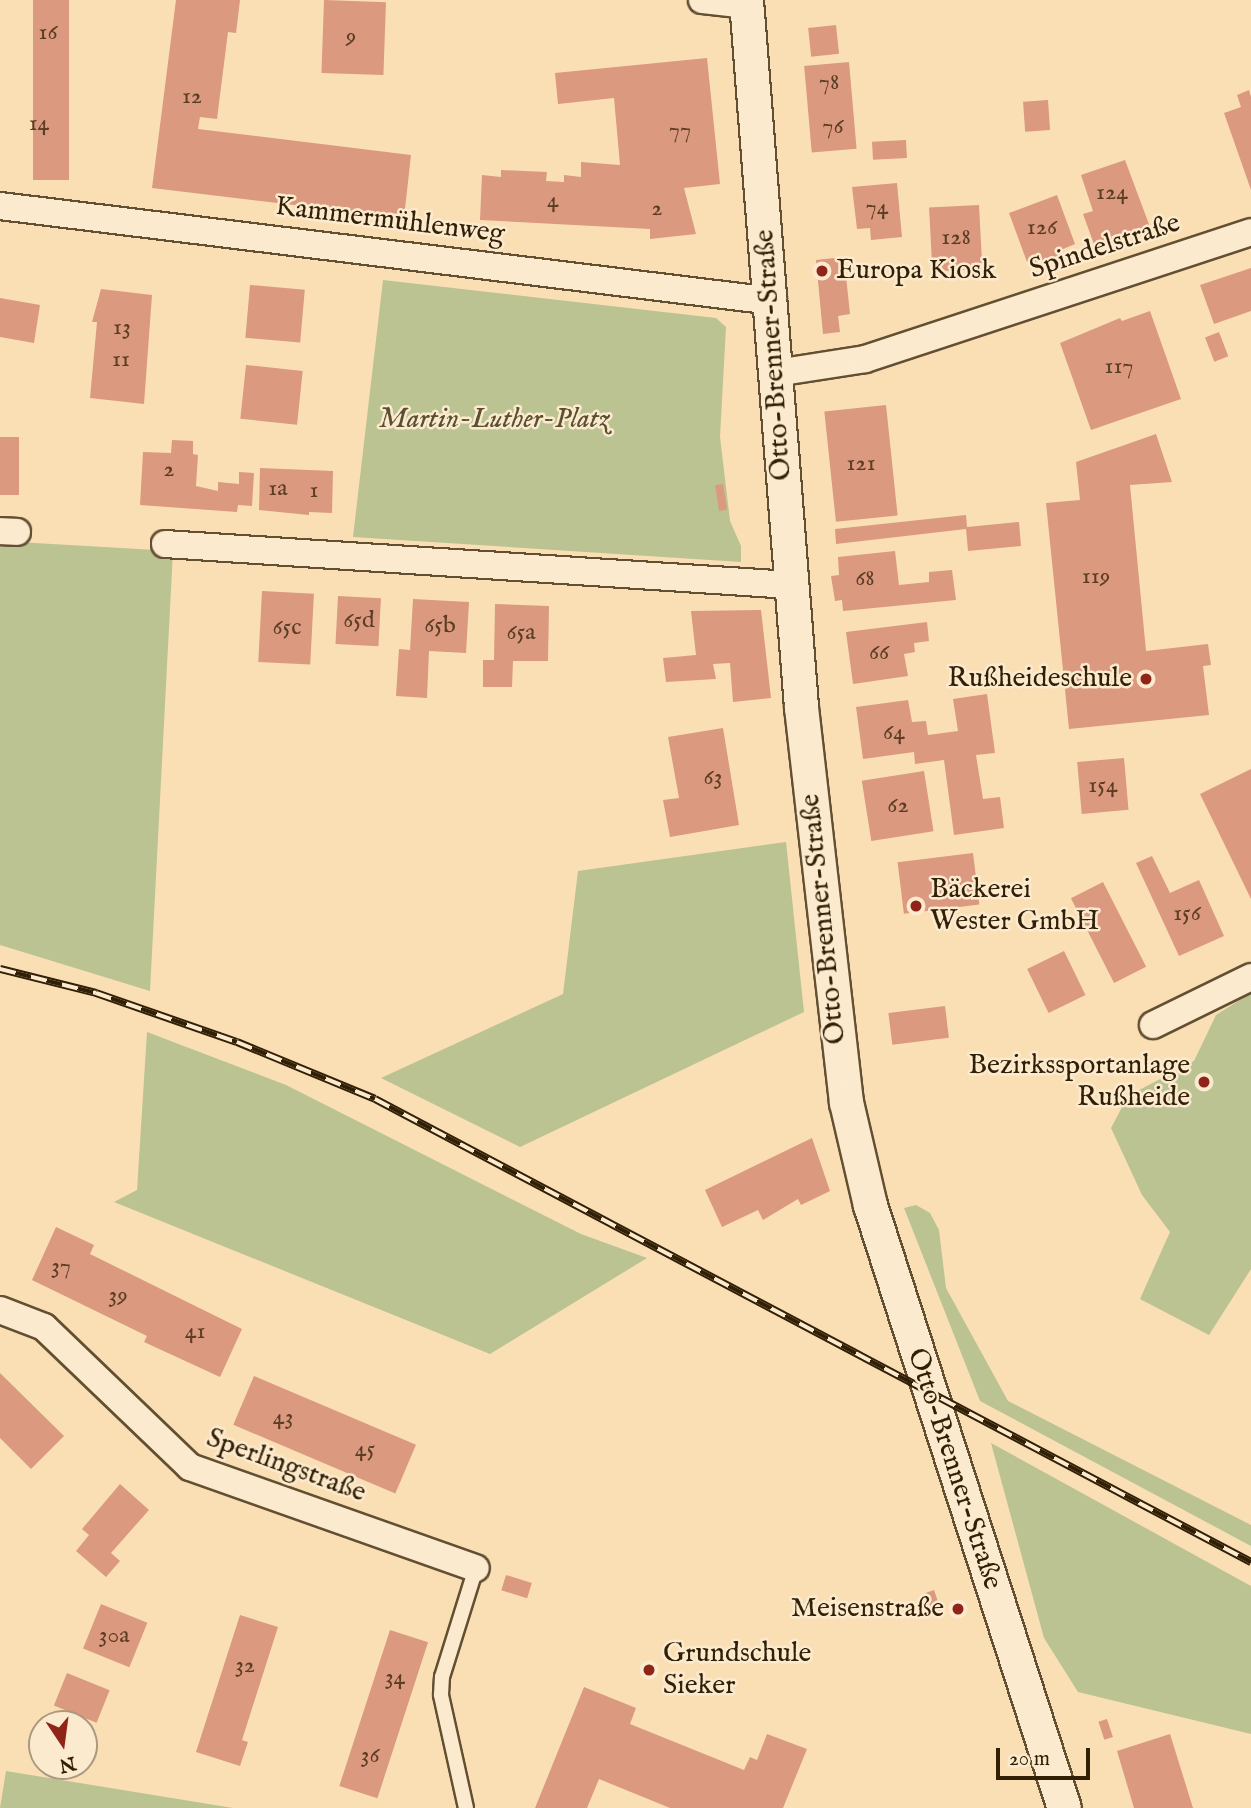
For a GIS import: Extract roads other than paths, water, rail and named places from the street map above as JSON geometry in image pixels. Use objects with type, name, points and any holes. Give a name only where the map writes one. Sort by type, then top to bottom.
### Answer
[{"type":"street","points":[[702,0],[746,3]]},
{"type":"street","name":"Otto-Brenner-Straße","points":[[746,3],[773,301],[791,585],[834,1025],[855,1144],[928,1390],[1064,1808]]},
{"type":"street","name":"Kammermühlenweg","points":[[0,206],[773,301]]},
{"type":"street","name":"Spindelstraße","points":[[776,373],[865,359],[1251,232]]},
{"type":"street","points":[[165,544],[791,585]]},
{"type":"street","points":[[1153,1025],[1251,977]]},
{"type":"street","name":"Sperlingstraße","points":[[0,1310],[44,1327],[190,1467],[476,1568]]},
{"type":"lane","points":[[466,1808],[441,1695],[442,1677],[476,1568]]},
{"type":"railway","points":[[0,969],[96,993],[237,1042],[375,1099],[1251,1562]]},
{"type":"place","name":"Europa Kiosk","points":[[822,271]]},
{"type":"place","name":"Rußheideschule","points":[[1146,679]]},
{"type":"place","name":"Bäckerei Wester GmbH","points":[[916,906]]},
{"type":"place","name":"Bezirkssportanlage Rußheide","points":[[1204,1082]]},
{"type":"place","name":"Meisenstraße","points":[[958,1609]]},
{"type":"place","name":"Grundschule Sieker","points":[[649,1670]]},
{"type":"park label","name":"Martin-Luther-Platz","points":[[494,420]]}]
